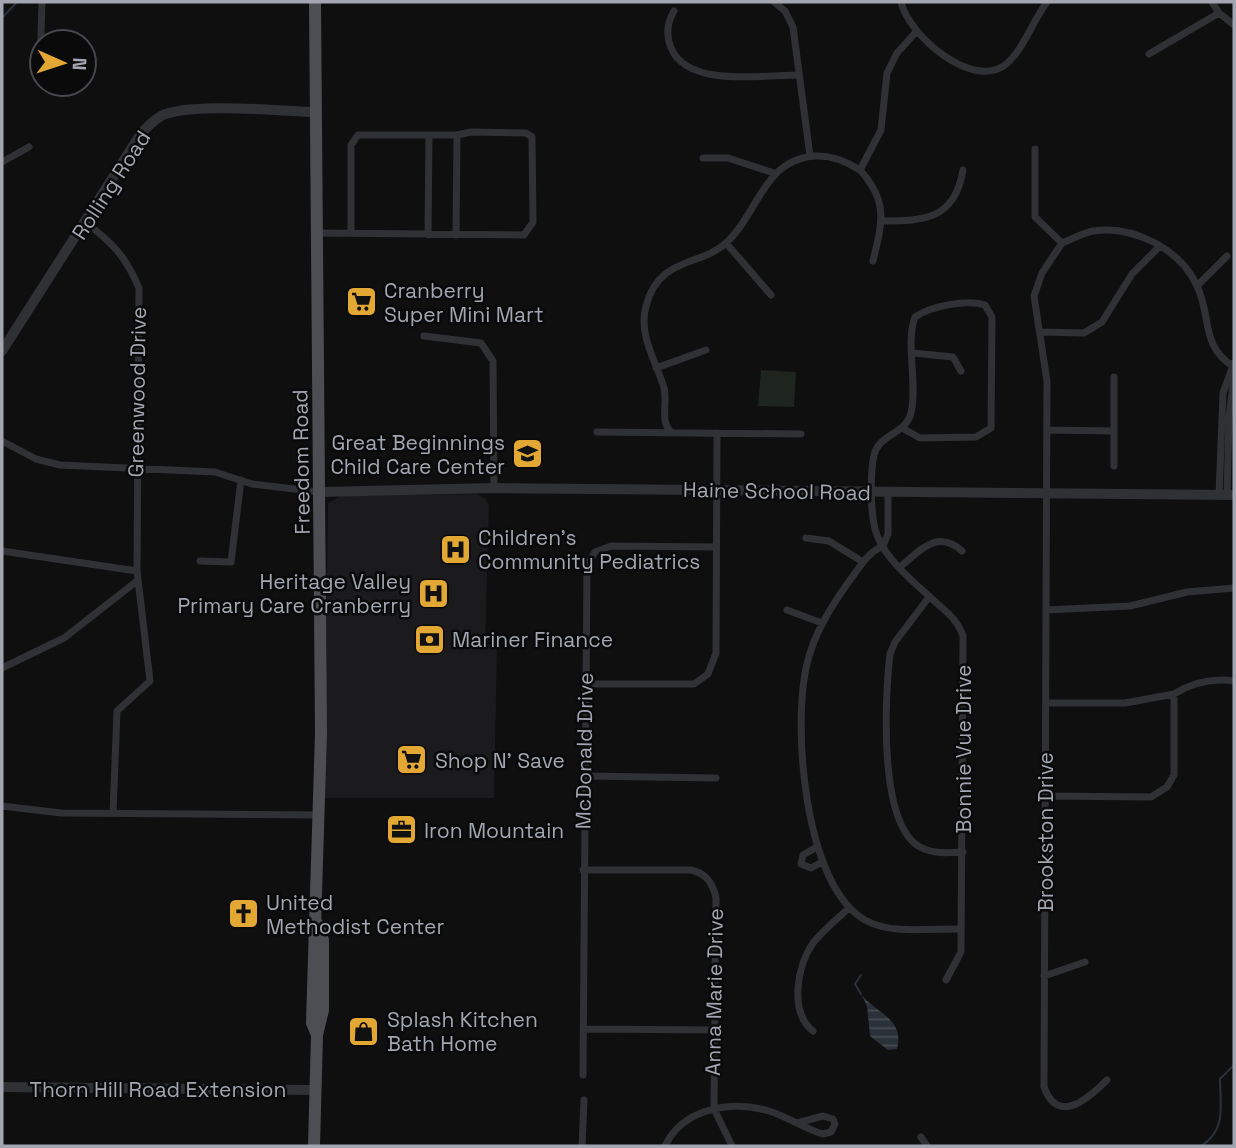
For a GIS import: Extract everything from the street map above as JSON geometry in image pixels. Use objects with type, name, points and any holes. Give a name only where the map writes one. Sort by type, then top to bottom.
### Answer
[{"type":"main road","name":"Freedom Road","points":[[314,1146],[317,1035],[322,1023],[323,987],[323,940],[317,922],[320,492],[315,2]]},
{"type":"street","points":[[41,28],[42,2]]},
{"type":"street","points":[[774,2],[785,10],[793,27],[810,156]]},
{"type":"street","points":[[901,2],[916,32],[953,60],[979,70],[997,69],[1011,59],[1047,2]]},
{"type":"street","points":[[1212,2],[1219,13],[1234,25]]},
{"type":"street","points":[[674,12],[668,26],[669,43],[679,62],[688,69],[714,75],[798,75]]},
{"type":"street","points":[[1149,54],[1219,13]]},
{"type":"street","points":[[860,170],[881,130],[887,72],[897,53],[916,32]]},
{"type":"street","name":"Rolling Road","points":[[3,344],[86,223],[141,135],[162,116],[190,110],[315,112]]},
{"type":"street","points":[[316,233],[524,235],[530,230],[533,142],[526,133],[358,135],[352,140],[351,233]]},
{"type":"street","points":[[428,235],[429,135]]},
{"type":"street","points":[[456,235],[457,135]]},
{"type":"street","points":[[2,162],[29,147]]},
{"type":"street","points":[[1035,149],[1035,217],[1062,243],[1091,231],[1129,231],[1160,246],[1182,265],[1198,286],[1209,335],[1219,357],[1234,365],[1223,393],[1227,495]]},
{"type":"street","points":[[672,433],[665,425],[665,393],[644,324],[646,305],[653,287],[674,268],[726,243],[774,173],[786,163],[810,156],[831,157],[860,170],[878,197],[882,221],[873,261]]},
{"type":"street","points":[[703,158],[728,158],[774,173]]},
{"type":"street","points":[[882,221],[907,221],[935,215],[946,208],[957,193],[962,170]]},
{"type":"street","name":"Greenwood Drive","points":[[86,223],[128,262],[139,288],[136,571],[150,681],[117,711],[113,813]]},
{"type":"street","points":[[726,243],[771,295]]},
{"type":"street","name":"Brookston Drive","points":[[1062,243],[1042,272],[1034,296],[1047,381],[1044,1087],[1048,1097],[1056,1104],[1079,1104],[1107,1080]]},
{"type":"street","points":[[1041,332],[1084,333],[1102,322],[1132,274],[1160,246]]},
{"type":"street","points":[[1198,286],[1227,256]]},
{"type":"street","points":[[969,302],[985,305],[992,317],[992,422],[988,433],[976,437],[920,438],[902,428],[909,421],[913,403],[913,322],[920,313],[969,302]]},
{"type":"street","points":[[424,336],[446,336],[481,343],[493,361],[494,488]]},
{"type":"street","points":[[656,368],[706,350]]},
{"type":"street","points":[[913,353],[953,357],[961,371]]},
{"type":"street","points":[[1114,377],[1114,466]]},
{"type":"street","points":[[1227,495],[1234,380]]},
{"type":"street","name":"Bonnie Vue Drive","points":[[902,428],[884,439],[875,451],[872,493],[876,534],[900,567],[929,597],[952,615],[963,636],[961,929],[959,959],[946,980]]},
{"type":"street","points":[[1047,430],[1114,430]]},
{"type":"street","points":[[597,432],[801,434]]},
{"type":"street","points":[[585,684],[694,684],[706,677],[714,664],[717,433]]},
{"type":"street","points":[[2,441],[36,459],[60,465],[215,472],[271,487],[320,492]]},
{"type":"street","points":[[200,561],[231,562],[241,480]]},
{"type":"street","name":"Haine School Road","points":[[320,492],[494,488],[1227,495]]},
{"type":"street","points":[[888,492],[888,534],[883,546],[863,562],[822,623],[807,662],[800,714],[811,820],[822,863],[849,908],[866,921],[884,927],[961,929]]},
{"type":"street","points":[[806,538],[829,541],[863,562]]},
{"type":"street","points":[[900,567],[924,548],[937,542],[949,541],[962,551]]},
{"type":"street","name":"McDonald Drive","points":[[583,1075],[585,572],[596,552],[620,545],[716,547]]},
{"type":"street","points":[[2,551],[136,571]]},
{"type":"street","points":[[2,668],[64,638],[137,581]]},
{"type":"street","points":[[1046,610],[1130,606],[1187,592],[1234,588]]},
{"type":"street","points":[[929,597],[890,653],[886,742],[895,808],[903,830],[923,849],[963,852]]},
{"type":"street","points":[[787,610],[800,612],[822,623]]},
{"type":"street","points":[[1045,703],[1125,703],[1174,694],[1188,685],[1221,679],[1234,681]]},
{"type":"street","points":[[1045,796],[1151,797],[1167,787],[1174,775],[1174,694]]},
{"type":"street","points":[[583,776],[716,778]]},
{"type":"street","points":[[2,806],[61,813],[318,814]]},
{"type":"street","points":[[817,847],[803,855],[801,864],[811,868],[822,863]]},
{"type":"street","name":"Anna Marie Drive","points":[[583,870],[687,869],[699,872],[710,882],[716,898],[714,1109],[732,1146]]},
{"type":"street","points":[[813,1031],[800,1013],[800,976],[811,945],[849,908]]},
{"type":"street","points":[[1044,976],[1085,962]]},
{"type":"street","points":[[584,1029],[713,1030]]},
{"type":"street","name":"Thorn Hill Road Extension","points":[[2,1087],[315,1090]]},
{"type":"street","points":[[582,1146],[584,1100]]},
{"type":"street","points":[[665,1146],[672,1134],[687,1119],[714,1109],[764,1110],[823,1135],[831,1132],[835,1124],[833,1119],[826,1116],[797,1123]]},
{"type":"street","points":[[921,1137],[927,1146]]},
{"type":"shaded area","points":[[761,370],[796,372],[794,407],[758,406]]},
{"type":"shaded area","points":[[477,494],[485,498],[489,505],[485,644],[497,645],[494,798],[323,798],[328,503],[341,496]]},
{"type":"shaded area","points":[[861,994],[893,1023],[897,1030],[897,1049],[888,1050],[870,1036],[867,1006]]},
{"type":"waterway","points":[[2,18],[17,2]]},
{"type":"waterway","points":[[861,975],[855,984],[861,994]]},
{"type":"waterway","points":[[1201,1146],[1209,1140],[1218,1125],[1221,1107],[1220,1079],[1234,1065]]},
{"type":"place","name":"Cranberry Super Mini Mart","points":[[361,302]]},
{"type":"place","name":"Great Beginnings Child Care Center","points":[[528,454]]},
{"type":"place","name":"Children's Community Pediatrics","points":[[455,549]]},
{"type":"place","name":"Heritage Valley Primary Care Cranberry","points":[[434,593]]},
{"type":"place","name":"Mariner Finance","points":[[429,639]]},
{"type":"place","name":"Shop N' Save","points":[[412,760]]},
{"type":"place","name":"Iron Mountain","points":[[401,830]]},
{"type":"place","name":"United Methodist Center","points":[[243,914]]},
{"type":"place","name":"Splash Kitchen Bath Home","points":[[364,1031]]}]
